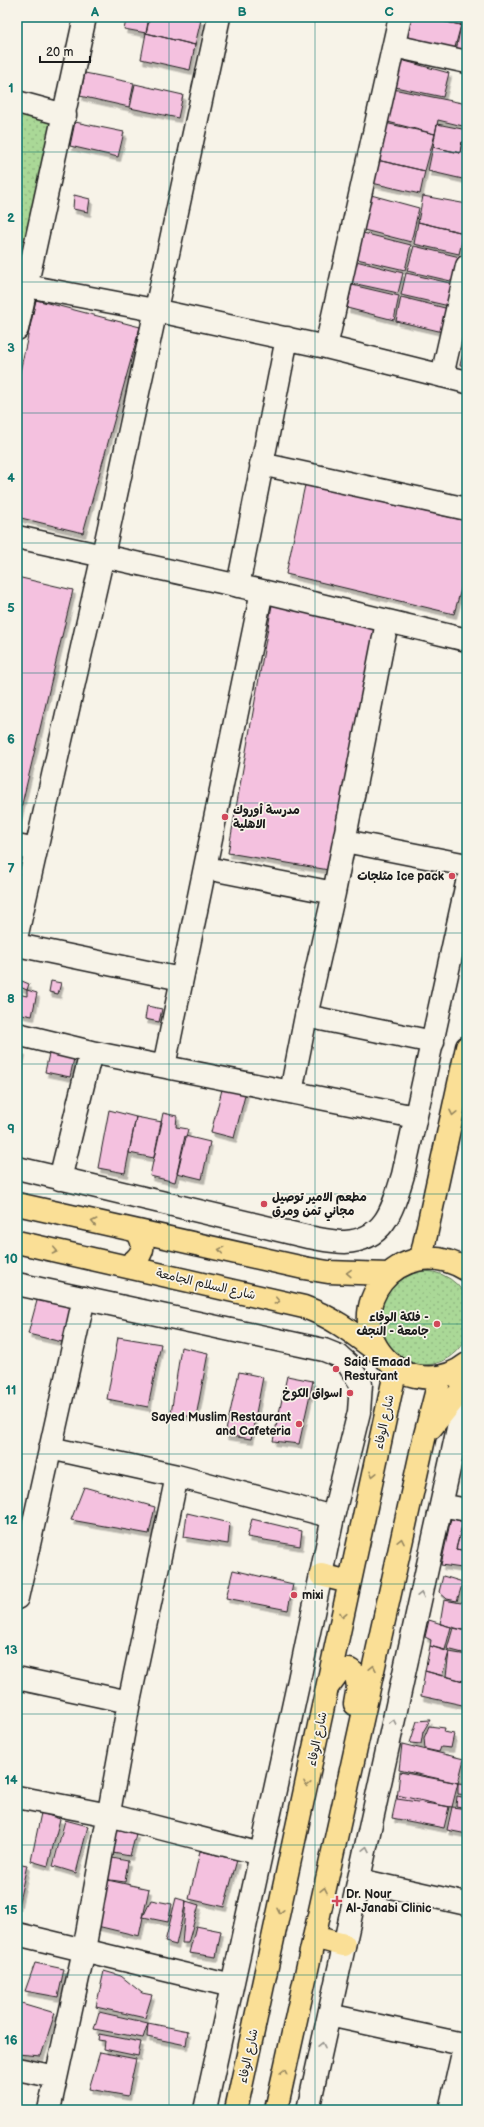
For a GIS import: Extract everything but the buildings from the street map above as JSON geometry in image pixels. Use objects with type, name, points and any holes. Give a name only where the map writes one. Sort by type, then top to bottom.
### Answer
[{"type":"main road","points":[[421,1258],[467,1047]]},
{"type":"main road","points":[[17,1204],[304,1268],[328,1272],[388,1274]]},
{"type":"main road","points":[[127,1266],[140,1257],[143,1249],[141,1237],[136,1231]]},
{"type":"main road","name":"شارع السلام الجامعة","points":[[17,1242],[304,1307],[326,1315],[344,1325],[389,1362],[410,1375],[425,1378],[440,1378]]},
{"type":"main road","points":[[389,1362],[374,1340],[370,1323],[371,1305],[375,1294],[388,1274],[403,1263],[421,1258],[437,1258],[453,1262],[467,1269]]},
{"type":"main road","name":"شارع الوفاء","points":[[236,2110],[328,1685],[349,1582],[389,1362]]},
{"type":"main road","points":[[276,2110],[424,1439],[440,1378],[459,1370],[467,1364]]},
{"type":"main road","points":[[424,1439],[441,1414],[467,1383]]},
{"type":"main road","points":[[321,1575],[349,1582]]},
{"type":"main road","points":[[328,1685],[340,1670],[350,1670],[356,1675],[358,1686],[342,1764],[348,1781]]},
{"type":"main road","points":[[314,1937],[344,1944]]},
{"type":"street","points":[[17,329],[85,17]]},
{"type":"street","points":[[326,346],[400,17]]},
{"type":"street","points":[[17,934],[26,848],[103,555],[216,18]]},
{"type":"street","points":[[394,46],[467,62]]},
{"type":"street","points":[[17,102],[64,114]]},
{"type":"street","points":[[442,376],[467,266]]},
{"type":"street","points":[[27,286],[154,310],[326,346],[467,382]]},
{"type":"street","points":[[238,586],[287,338]]},
{"type":"street","points":[[261,464],[467,509]]},
{"type":"street","points":[[17,537],[262,591],[467,640]]},
{"type":"street","points":[[164,1066],[262,591]]},
{"type":"street","points":[[291,1092],[306,1016],[345,841],[387,622]]},
{"type":"street","points":[[345,841],[467,865]]},
{"type":"street","points":[[206,868],[334,894]]},
{"type":"street","points":[[17,1168],[308,1238],[346,1242],[371,1237],[385,1221],[394,1204],[403,1175],[467,883]]},
{"type":"street","points":[[17,945],[181,979]]},
{"type":"street","points":[[306,1016],[432,1042]]},
{"type":"street","points":[[17,1034],[91,1052],[415,1117]]},
{"type":"street","points":[[60,1179],[91,1052]]},
{"type":"street","points":[[17,1284],[324,1350],[339,1356],[348,1364],[361,1384],[359,1412],[333,1517],[205,2110]]},
{"type":"street","points":[[17,1598],[84,1298]]},
{"type":"street","points":[[308,2110],[458,1428],[467,1406]]},
{"type":"street","points":[[50,1448],[177,1476],[333,1517]]},
{"type":"street","points":[[50,2110],[84,1950],[129,1702],[177,1476]]},
{"type":"street","points":[[441,1505],[467,1510]]},
{"type":"street","points":[[17,1678],[129,1702]]},
{"type":"street","points":[[17,1797],[109,1815],[261,1854]]},
{"type":"street","points":[[359,1880],[467,1904]]},
{"type":"street","points":[[17,1934],[232,1986]]},
{"type":"street","points":[[329,2015],[466,2045],[450,2110]]},
{"type":"street","points":[[17,2069],[56,2078]]},
{"type":"green space","points":[[17,102],[65,115],[17,329]]},
{"type":"green space","points":[[424,1271],[442,1275],[457,1285],[467,1300],[471,1318],[467,1336],[457,1351],[442,1361],[424,1365],[406,1361],[391,1351],[381,1336],[377,1318],[381,1300],[391,1285],[406,1275]]},
{"type":"place","name":"مدرسة أوروك الاهلية","points":[[225,817]]},
{"type":"place","name":"مثلجات Ice pack","points":[[452,876]]},
{"type":"place","name":"مطعم الامير توصيل مجاني تمن ومرق","points":[[264,1204]]},
{"type":"place","name":"فلكة الوفاء - جامعة - النجف","points":[[437,1324]]},
{"type":"place","name":"Said Emaad Resturant","points":[[336,1369]]},
{"type":"place","name":"اسواق الكوخ","points":[[350,1393]]},
{"type":"place","name":"Sayed Muslim Restaurant and Cafeteria","points":[[299,1424]]},
{"type":"place","name":"mixi","points":[[294,1595]]},
{"type":"place","name":"Dr. Nour Al-Janabi Clinic","points":[[337,1901]]}]
